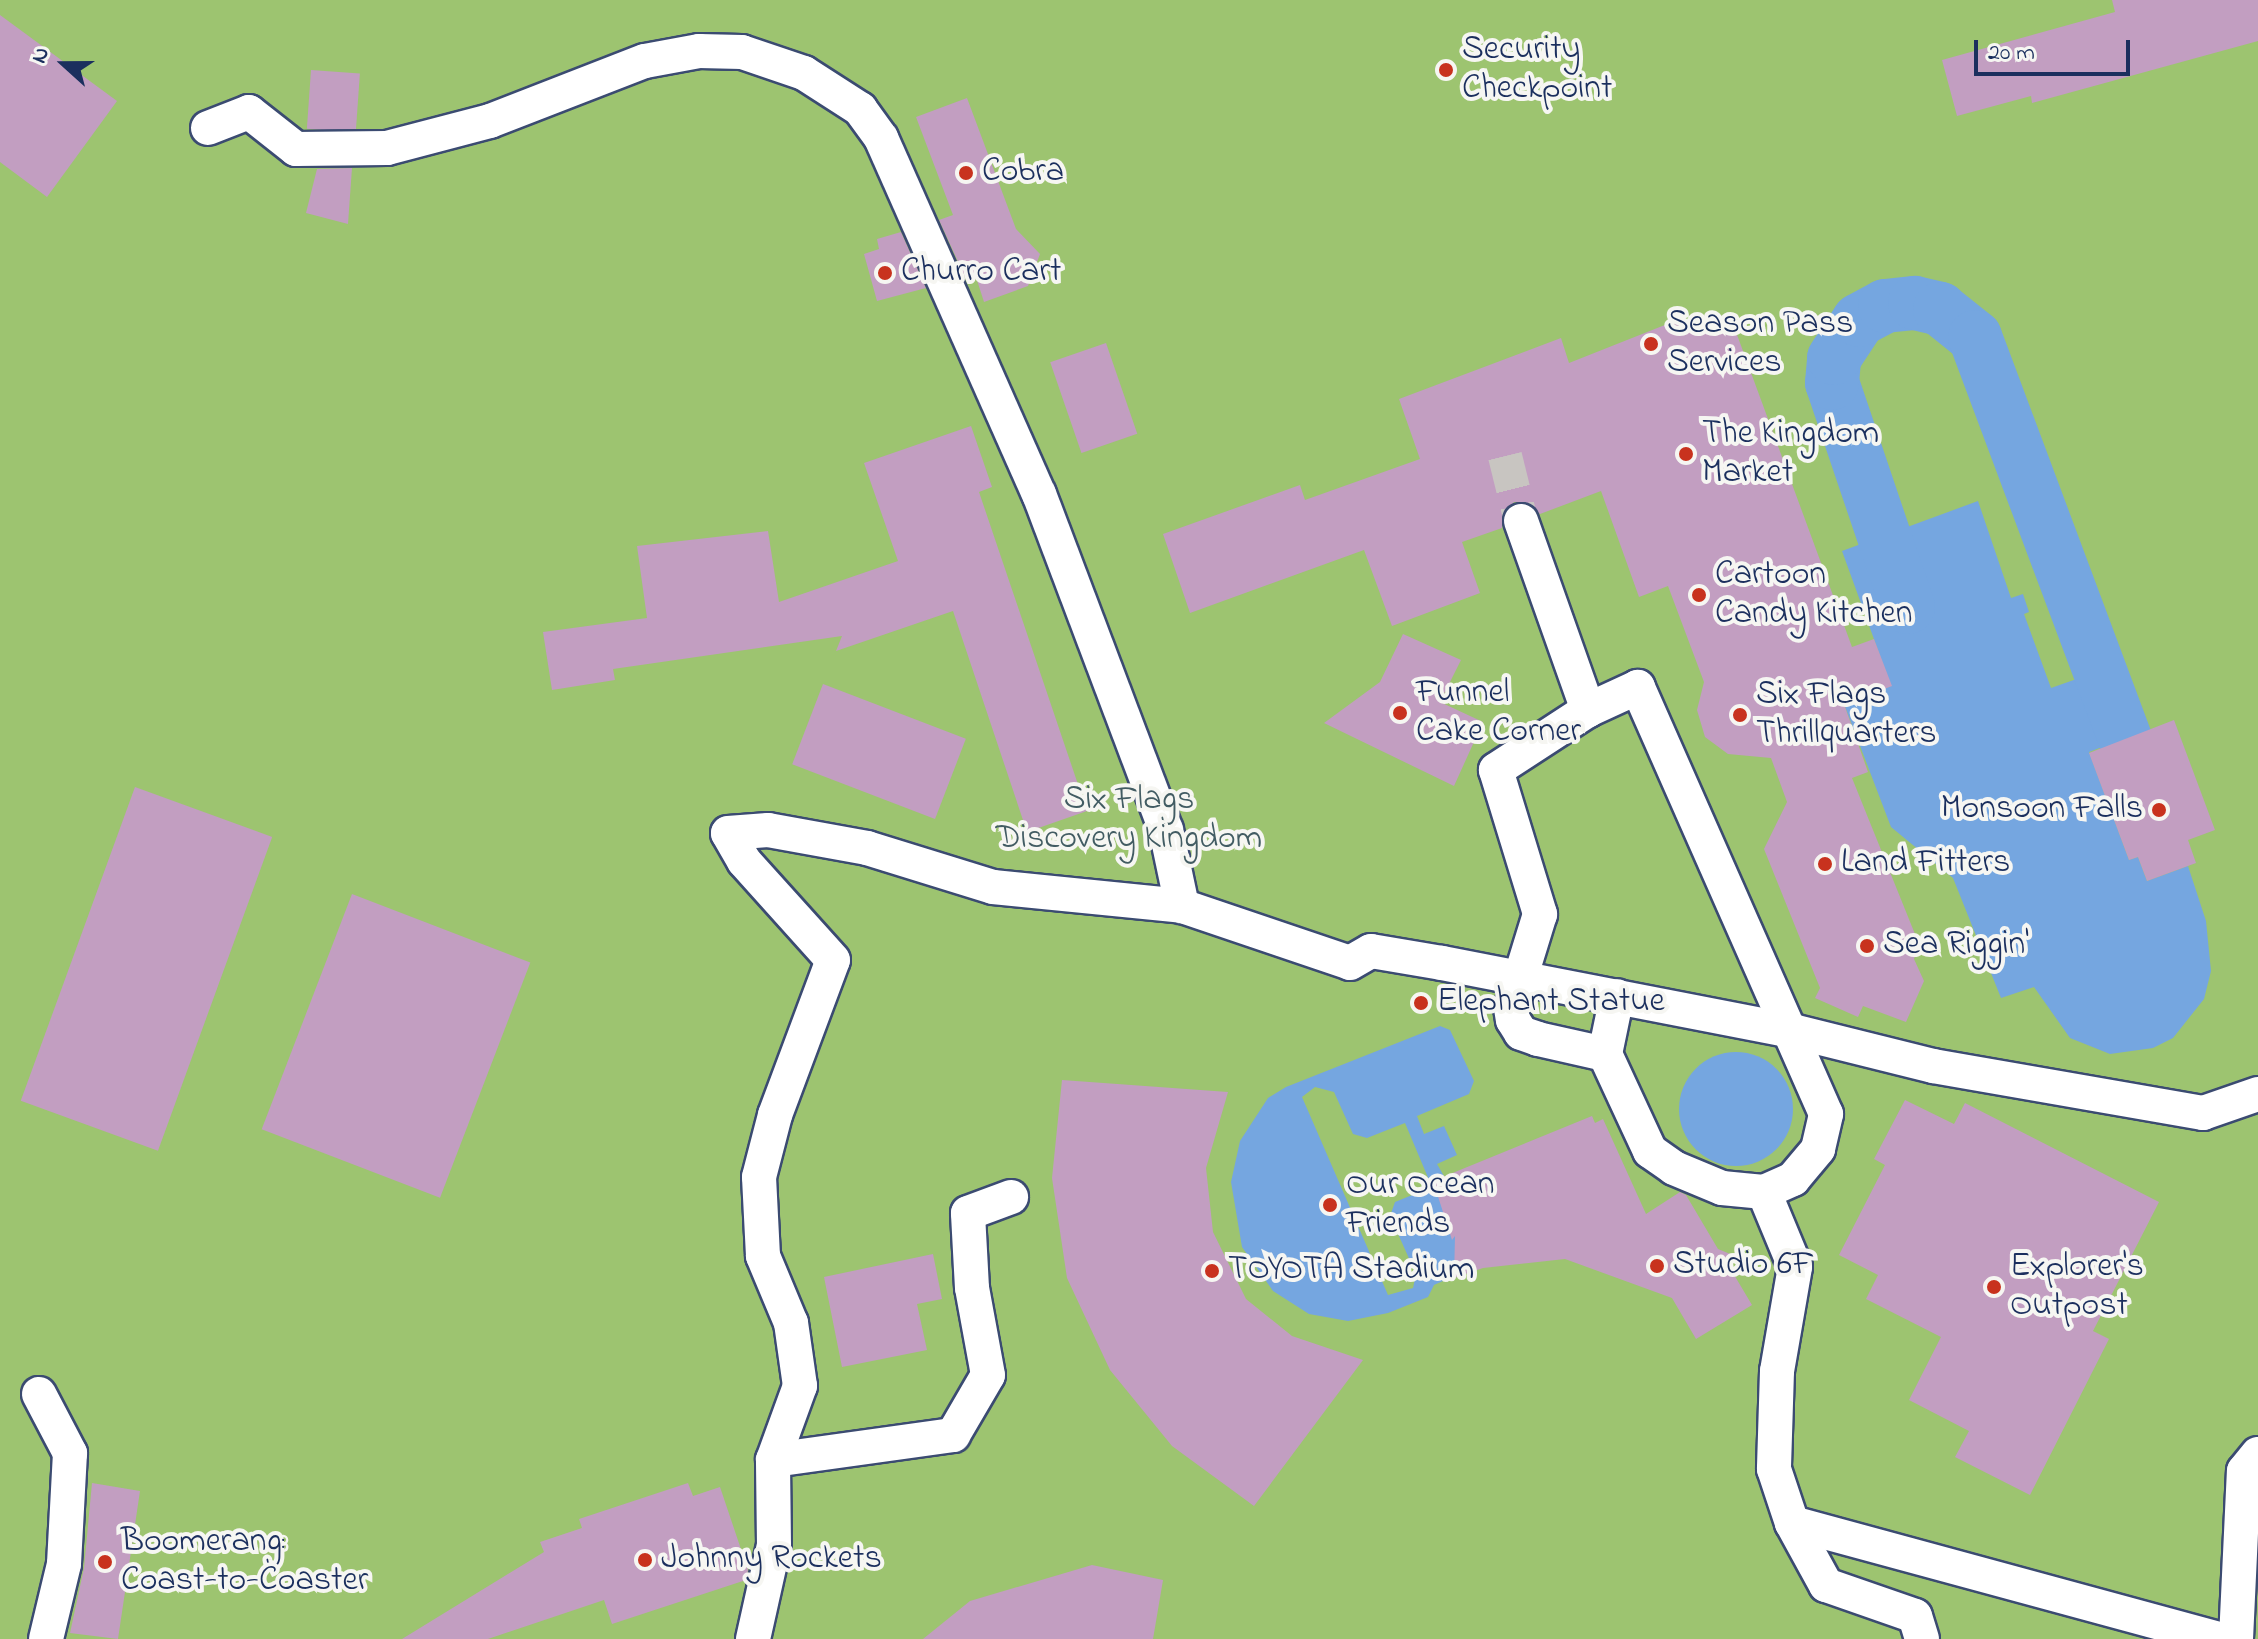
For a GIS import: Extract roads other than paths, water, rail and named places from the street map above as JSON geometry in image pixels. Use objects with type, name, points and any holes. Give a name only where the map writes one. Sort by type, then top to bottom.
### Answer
[{"type":"street","points":[[208,128],[249,112],[296,149],[387,148],[490,121],[645,61],[699,51],[742,52],[772,61],[804,73],[860,109],[881,138],[1039,494],[1166,830],[1182,906]]},
{"type":"street","points":[[1521,521],[1588,710]]},
{"type":"street","points":[[1605,1054],[1521,1033],[1511,1008],[1540,914],[1496,770],[1588,710],[1638,687],[1793,1031],[1826,1114],[1818,1149],[1793,1179],[1764,1192],[1722,1188],[1674,1168],[1650,1151],[1605,1054],[1617,996]]},
{"type":"street","points":[[753,1639],[774,1545],[773,1460],[800,1386],[791,1323],[763,1256],[759,1177],[775,1115],[833,960],[744,861],[728,833],[768,830],[867,848],[993,887],[1182,906],[1350,963],[1371,951],[1793,1031],[1933,1066],[2203,1113],[2258,1094]]},
{"type":"street","points":[[1764,1192],[1795,1267],[1777,1371],[1774,1469],[1792,1523],[1826,1585],[1915,1616],[1922,1639]]},
{"type":"street","points":[[773,1460],[953,1435],[988,1375],[972,1288],[968,1213],[1011,1197]]},
{"type":"street","points":[[39,1394],[70,1453],[64,1564],[46,1639]]},
{"type":"street","points":[[2236,1639],[2244,1471],[2258,1454]]},
{"type":"street","points":[[1792,1523],[2219,1639]]},
{"type":"water","points":[[1978,501],[2011,598],[2023,594],[2029,612],[2024,614],[2051,688],[2085,676],[2110,744],[2089,752],[2129,860],[2138,857],[2147,881],[2188,866],[2206,921],[2211,971],[2204,999],[2173,1038],[2153,1048],[2110,1054],[2070,1038],[2034,987],[2001,998],[1953,878],[1891,827],[1844,704],[1891,686],[1842,551]]},
{"type":"water","points":[[1440,1026],[1450,1030],[1474,1081],[1469,1094],[1417,1116],[1424,1134],[1444,1126],[1457,1155],[1437,1164],[1492,1259],[1434,1285],[1428,1297],[1388,1313],[1348,1321],[1309,1314],[1273,1291],[1242,1247],[1231,1182],[1240,1141],[1268,1098],[1286,1087]],"holes":[[[1315,1087],[1334,1092],[1353,1134],[1367,1138],[1405,1123],[1432,1187],[1395,1202],[1390,1216],[1416,1274],[1413,1288],[1388,1295],[1302,1097]]]},
{"type":"water","points":[[1736,1052],[1768,1061],[1784,1077],[1793,1109],[1784,1141],[1768,1157],[1736,1166],[1704,1157],[1688,1141],[1679,1109],[1688,1077],[1704,1061]]},
{"type":"waterway","name":"Monsoon Falls","points":[[1908,607],[1832,383],[1834,358],[1859,320],[1885,306],[1915,303],[1940,309],[1975,337],[2125,739]]},
{"type":"tunnel","points":[[1505,456],[1521,521]]},
{"type":"place","name":"Security Checkpoint","points":[[1446,70]]},
{"type":"place","name":"Cobra","points":[[966,173]]},
{"type":"place","name":"Churro Cart","points":[[885,273]]},
{"type":"place","name":"Season Pass Services","points":[[1651,344]]},
{"type":"place","name":"The Kingdom Market","points":[[1686,454]]},
{"type":"place","name":"Cartoon Candy Kitchen","points":[[1699,595]]},
{"type":"place","name":"Funnel Cake Corner","points":[[1400,713]]},
{"type":"place","name":"Six Flags Thrillquarters","points":[[1740,715]]},
{"type":"place","name":"Monsoon Falls","points":[[2159,810]]},
{"type":"place","name":"Land Fitters","points":[[1825,864]]},
{"type":"place","name":"Sea Riggin'","points":[[1867,946]]},
{"type":"place","name":"Elephant Statue","points":[[1421,1003]]},
{"type":"place","name":"Our Ocean Friends","points":[[1330,1205]]},
{"type":"place","name":"Studio 6F","points":[[1657,1266]]},
{"type":"place","name":"TOYOTA Stadium","points":[[1212,1271]]},
{"type":"place","name":"Explorer's Outpost","points":[[1994,1287]]},
{"type":"place","name":"Johnny Rockets","points":[[645,1560]]},
{"type":"place","name":"Boomerang: Coast-to-Coaster","points":[[105,1562]]},
{"type":"park label","name":"Six Flags Discovery Kingdom","points":[[1129,820]]}]
